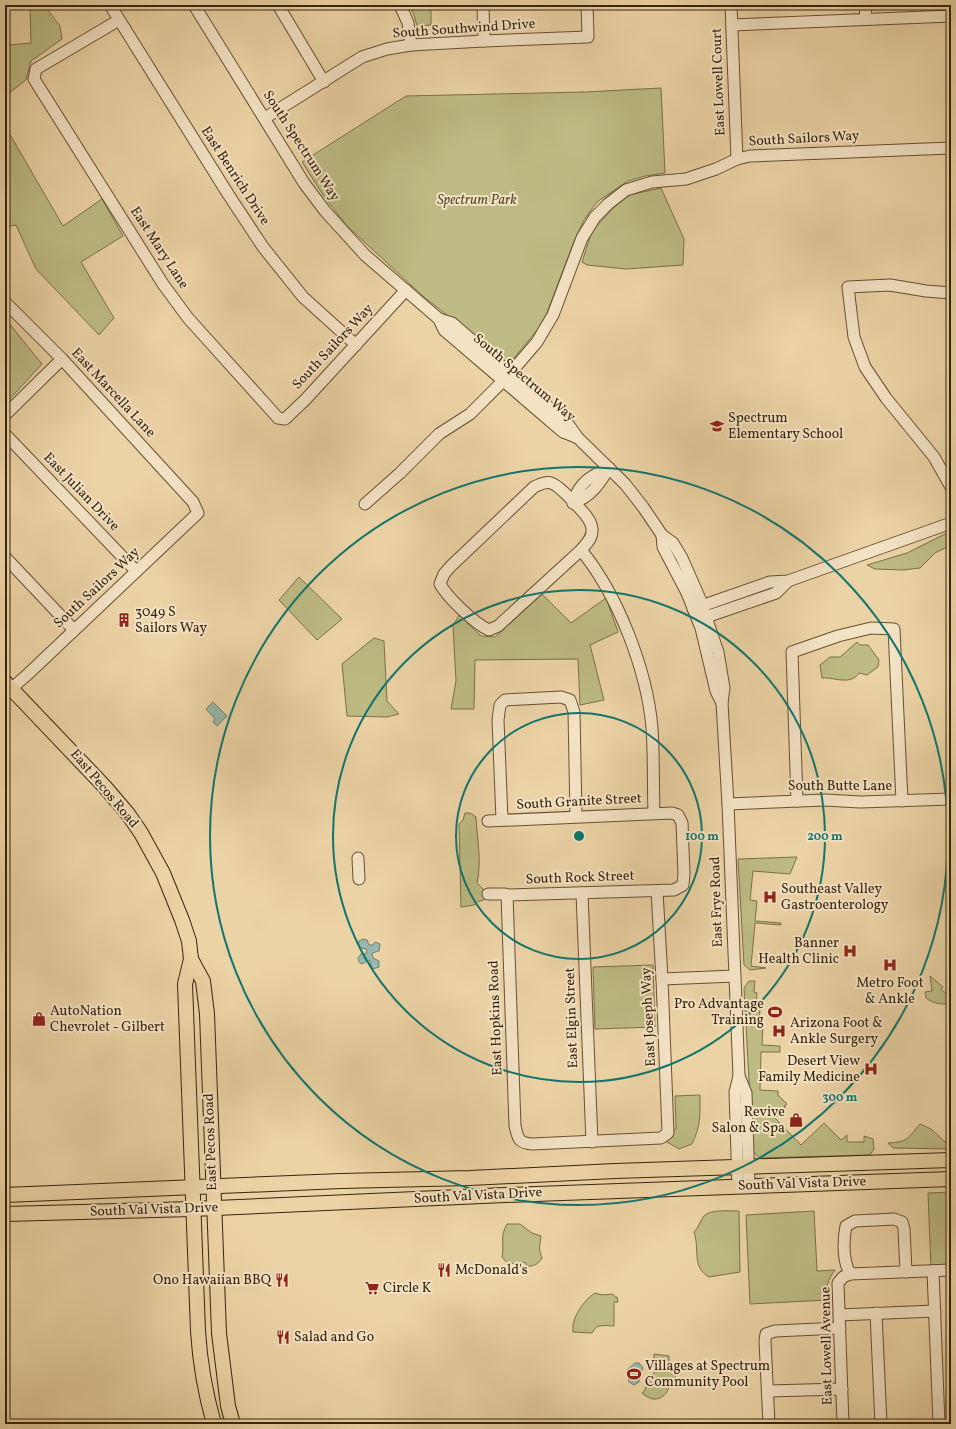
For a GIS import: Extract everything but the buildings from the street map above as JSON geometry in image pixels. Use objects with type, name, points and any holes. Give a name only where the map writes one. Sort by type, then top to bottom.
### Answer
[{"type":"main road","name":"East Pecos Road","points":[[7,691],[105,787],[128,814],[141,833],[163,873],[189,941],[191,959],[185,984],[199,1349],[202,1372],[214,1424]]},
{"type":"main road","name":"East Pecos Road","points":[[191,959],[203,981],[206,1007],[219,1334],[228,1406],[233,1424]]},
{"type":"main road","name":"South Val Vista Drive","points":[[5,1195],[334,1181],[951,1160]]},
{"type":"main road","points":[[549,1193],[552,1186],[561,1183],[582,1182],[602,1172]]},
{"type":"main road","points":[[451,1178],[452,1197]]},
{"type":"main road","name":"South Val Vista Drive","points":[[5,1214],[193,1209],[549,1193],[951,1179]]},
{"type":"main road","points":[[5,1203],[32,1202],[54,1193]]},
{"type":"main road","points":[[208,1401],[222,1418],[224,1424]]},
{"type":"street","name":"East Benrich Drive","points":[[110,5],[224,188],[263,247],[303,297],[356,345]]},
{"type":"street","name":"South Spectrum Way","points":[[194,5],[304,183],[325,211],[366,255],[439,319],[452,323],[506,377],[568,424],[578,438],[629,489],[662,535],[663,547],[700,613]]},
{"type":"street","points":[[278,5],[324,82]]},
{"type":"street","points":[[400,5],[408,23],[411,45]]},
{"type":"street","points":[[483,5],[484,41]]},
{"type":"street","name":"South Southwind Drive","points":[[265,118],[362,58],[386,49],[411,45],[588,37],[587,5]]},
{"type":"street","name":"East Lowell Court","points":[[731,5],[737,159]]},
{"type":"street","points":[[865,5],[866,19]]},
{"type":"street","points":[[732,25],[951,16]]},
{"type":"street","name":"East Mary Lane","points":[[119,20],[36,69],[34,79],[163,284],[188,318],[278,418]]},
{"type":"street","name":"South Sailors Way","points":[[366,504],[439,434],[470,414],[537,342],[553,315],[582,238],[595,218],[608,204],[626,190],[652,182],[686,179],[716,169],[737,159],[765,155],[951,148]]},
{"type":"street","points":[[951,293],[926,291],[890,285],[848,287],[854,337],[865,366],[886,398],[934,458],[951,487]]},
{"type":"street","name":"South Sailors Way","points":[[278,418],[285,418],[305,400],[406,290]]},
{"type":"street","name":"East Marcella Lane","points":[[5,302],[62,359],[193,502],[196,508]]},
{"type":"street","points":[[5,415],[62,359]]},
{"type":"street","name":"East Julian Drive","points":[[5,434],[136,571]]},
{"type":"street","points":[[573,503],[576,491],[587,480],[593,475],[609,468]]},
{"type":"street","points":[[542,483],[551,483],[558,486],[590,521],[592,529],[590,538],[581,550],[498,626],[489,630],[481,627],[465,612],[444,592],[440,584],[444,574],[451,566],[534,487],[542,483]]},
{"type":"street","name":"South Sailors Way","points":[[7,691],[198,513],[196,508]]},
{"type":"street","points":[[700,613],[770,582],[788,581],[951,523]]},
{"type":"street","points":[[581,550],[592,564],[620,613],[642,677],[652,728],[654,813]]},
{"type":"street","points":[[5,557],[74,630]]},
{"type":"street","name":"East Frye Road","points":[[700,613],[716,691],[722,703],[728,804],[739,1076],[746,1093],[743,1167],[744,1187]]},
{"type":"street","points":[[797,801],[792,652],[838,636],[871,628],[894,629],[902,801]]},
{"type":"street","points":[[502,820],[498,720],[500,704],[505,700],[561,697],[570,700],[574,712],[576,816]]},
{"type":"street","name":"South Butte Lane","points":[[728,804],[797,801],[902,801],[951,799]]},
{"type":"street","name":"South Granite Street","points":[[488,821],[654,813],[672,813],[678,815],[682,823],[684,874],[683,885],[674,890]]},
{"type":"street","points":[[358,858],[359,879]]},
{"type":"street","name":"South Rock Street","points":[[488,894],[507,895],[674,890]]},
{"type":"street","name":"East Joseph Way","points":[[592,1142],[661,1138],[668,1133],[657,891]]},
{"type":"street","name":"East Elgin Street","points":[[582,893],[592,1142]]},
{"type":"street","name":"East Hopkins Road","points":[[507,895],[515,1126],[518,1139],[523,1144],[592,1142]]},
{"type":"street","points":[[662,979],[735,976]]},
{"type":"street","name":"East Lowell Avenue","points":[[843,1424],[838,1283],[843,1277],[850,1274],[845,1265],[844,1236],[846,1226],[855,1221],[894,1219],[902,1222],[904,1230],[906,1272]]},
{"type":"street","points":[[850,1274],[951,1270]]},
{"type":"street","points":[[933,1271],[939,1424]]},
{"type":"street","points":[[839,1315],[935,1311]]},
{"type":"street","points":[[876,1313],[881,1424]]},
{"type":"street","points":[[769,1424],[766,1334],[775,1331],[840,1328]]},
{"type":"street","points":[[768,1392],[842,1389]]},
{"type":"green space","points":[[30,5],[44,5],[60,26],[62,39],[31,61],[26,80],[5,96],[5,50],[8,45],[31,43]]},
{"type":"green space","points":[[409,5],[431,5],[431,25],[417,26]]},
{"type":"green space","name":"Spectrum Park","points":[[661,88],[665,173],[645,176],[628,181],[597,202],[584,220],[575,239],[543,323],[509,364],[424,297],[347,226],[323,195],[302,162],[406,96],[585,92]]},
{"type":"green space","points":[[5,126],[63,226],[102,199],[123,236],[81,262],[114,318],[99,335],[36,269],[16,225],[5,227]]},
{"type":"green space","points":[[661,188],[684,239],[683,265],[626,269],[587,265],[582,262],[592,231],[617,204],[629,195]]},
{"type":"green space","points":[[8,322],[42,364],[5,404],[5,325]]},
{"type":"green space","points":[[949,532],[951,545],[935,553],[920,568],[903,570],[875,569],[867,565],[907,553]]},
{"type":"green space","points":[[299,577],[342,619],[317,640],[279,600]]},
{"type":"green space","points":[[542,594],[571,623],[606,598],[618,632],[590,645],[604,700],[580,705],[578,659],[475,660],[474,709],[451,709],[456,681],[453,626],[459,615],[481,636],[495,637]]},
{"type":"green space","points":[[374,638],[384,641],[387,701],[399,714],[387,717],[347,716],[342,664]]},
{"type":"green space","points":[[857,642],[860,645],[868,645],[879,660],[878,667],[867,675],[859,673],[855,677],[847,680],[822,678],[820,665],[830,657],[840,657]]},
{"type":"green space","points":[[465,813],[470,813],[476,817],[479,858],[477,883],[485,891],[486,899],[477,902],[474,905],[461,907],[459,824],[463,820]]},
{"type":"green space","points":[[797,857],[790,874],[753,871],[750,900],[757,901],[755,921],[781,923],[781,925],[755,923],[751,966],[766,968],[750,970],[744,965],[738,859]]},
{"type":"green space","points":[[653,965],[655,1027],[595,1029],[593,967]]},
{"type":"green space","points":[[930,976],[943,987],[941,989],[951,998],[951,1003],[938,1004],[926,998],[925,992],[932,991]]},
{"type":"green space","points":[[749,981],[755,981],[754,992],[757,993],[756,1008],[760,1009],[759,1025],[763,1026],[762,1045],[780,1046],[780,1052],[761,1052],[760,1090],[778,1091],[778,1095],[787,1104],[775,1118],[801,1145],[824,1123],[841,1140],[847,1135],[847,1142],[864,1142],[864,1136],[873,1139],[874,1149],[870,1155],[760,1158],[753,1152],[744,988]]},
{"type":"green space","points":[[700,1095],[699,1120],[695,1137],[692,1144],[679,1149],[667,1142],[676,1128],[675,1096]]},
{"type":"green space","points":[[920,1124],[931,1129],[945,1142],[951,1136],[951,1149],[893,1148],[888,1143],[900,1142],[907,1139]]},
{"type":"green space","points":[[951,1192],[951,1267],[931,1268],[928,1193]]},
{"type":"green space","points":[[739,1211],[740,1272],[709,1277],[703,1273],[698,1263],[696,1238],[694,1232],[704,1216],[711,1212]]},
{"type":"green space","points":[[814,1211],[817,1271],[835,1270],[830,1277],[828,1284],[827,1300],[750,1304],[746,1215]]},
{"type":"green space","points":[[507,1224],[520,1224],[532,1233],[541,1236],[541,1260],[529,1266],[526,1266],[526,1263],[521,1262],[508,1264],[502,1257],[503,1233]]},
{"type":"green space","points":[[595,1293],[602,1295],[613,1294],[617,1297],[618,1302],[614,1302],[614,1326],[599,1326],[591,1333],[573,1332],[576,1315],[587,1300]]},
{"type":"green space","points":[[654,1354],[669,1356],[669,1362],[678,1368],[677,1375],[672,1381],[668,1390],[663,1397],[659,1399],[647,1397],[642,1393],[645,1390],[647,1381],[654,1373]]},
{"type":"water","points":[[213,702],[227,716],[217,726],[213,722],[215,719],[206,709]]},
{"type":"water","points":[[363,939],[367,940],[369,945],[373,945],[375,942],[380,944],[379,951],[372,953],[373,958],[379,961],[379,967],[373,969],[369,960],[362,964],[359,962],[358,958],[361,954],[366,954],[367,951],[358,945],[359,941]]},
{"type":"water","name":"Villages at Spectrum Community Pool","points":[[635,1363],[639,1363],[643,1368],[639,1376],[639,1382],[634,1385],[629,1382],[627,1370]]},
{"type":"place","name":"Spectrum Elementary School","points":[[717,426]]},
{"type":"place","name":"3049 S Sailors Way","points":[[124,620]]},
{"type":"place","name":"Southeast Valley Gastroenterology","points":[[770,897]]},
{"type":"place","name":"Banner Health Clinic","points":[[850,951]]},
{"type":"place","name":"Metro Foot & Ankle","points":[[890,965]]},
{"type":"place","name":"Pro Advantage Training","points":[[775,1012]]},
{"type":"place","name":"AutoNation Chevrolet - Gilbert","points":[[39,1019]]},
{"type":"place","name":"Arizona Foot & Ankle Surgery","points":[[779,1031]]},
{"type":"place","name":"Desert View Family Medicine","points":[[871,1069]]},
{"type":"place","name":"Revive Salon & Spa","points":[[796,1120]]},
{"type":"place","name":"McDonald's","points":[[444,1270]]},
{"type":"place","name":"Ono Hawaiian BBQ","points":[[282,1280]]},
{"type":"place","name":"Circle K","points":[[372,1288]]},
{"type":"place","name":"Salad and Go","points":[[283,1337]]},
{"type":"place","name":"Villages at Spectrum Community Pool","points":[[634,1374]]}]
